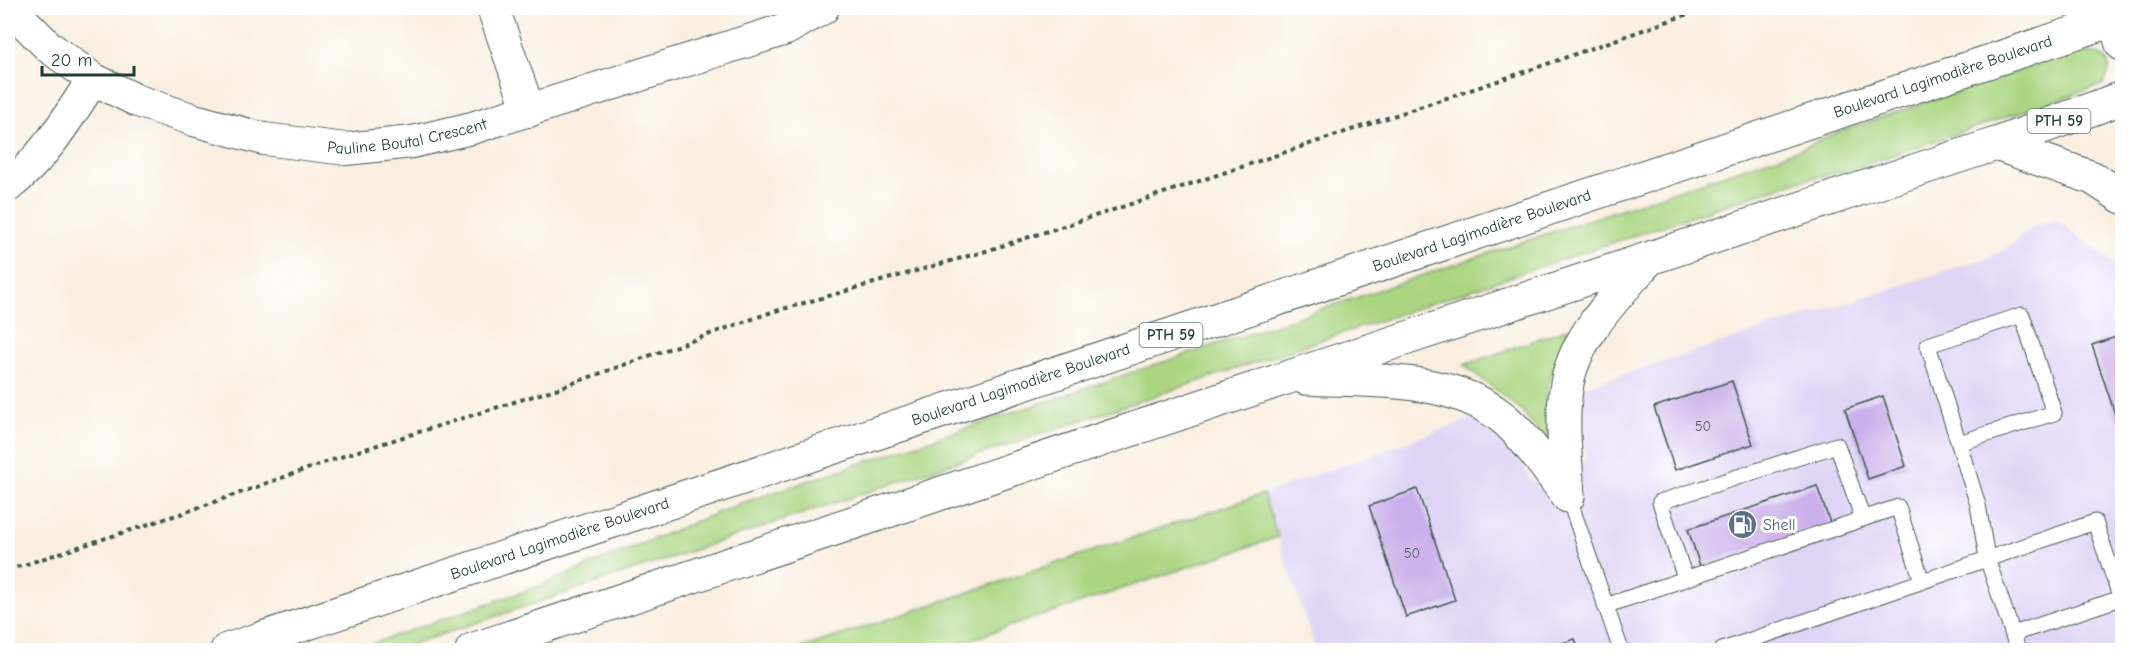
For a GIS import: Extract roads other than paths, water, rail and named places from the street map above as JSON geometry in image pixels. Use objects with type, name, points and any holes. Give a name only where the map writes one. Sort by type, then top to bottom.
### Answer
[{"type":"main road","name":"Boulevard Lagimodière Boulevard","points":[[227,651],[2120,27]]},
{"type":"main road","name":"PTH 59","points":[[472,651],[1289,377],[1996,144],[2122,98]]},
{"type":"main road","points":[[1996,144],[2093,178],[2122,197]]},
{"type":"main road","points":[[1568,496],[1564,406],[1572,366],[1597,319],[1649,259]]},
{"type":"main road","points":[[1289,377],[1429,385],[1465,395],[1512,426],[1568,496]]},
{"type":"street","name":"Pauline Boutal Crescent","points":[[10,8],[49,47],[93,79],[138,101],[194,120],[264,139],[346,148],[412,142],[472,128],[786,29],[823,8]]},
{"type":"street","points":[[493,8],[529,111]]},
{"type":"street","points":[[8,186],[22,175],[59,132],[93,79]]},
{"type":"lane","points":[[1959,443],[2054,412],[2022,315],[1928,345],[1978,505],[1987,558],[2018,651]]},
{"type":"lane","points":[[1685,578],[1660,502],[1837,445],[1863,519]]},
{"type":"lane","points":[[1568,496],[1621,651]]},
{"type":"lane","points":[[1605,606],[1898,507],[1922,580]]},
{"type":"lane","points":[[1722,651],[1922,580],[2096,522],[2122,600],[2013,634]]},
{"type":"place","name":"Shell","points":[[1742,525]]}]
